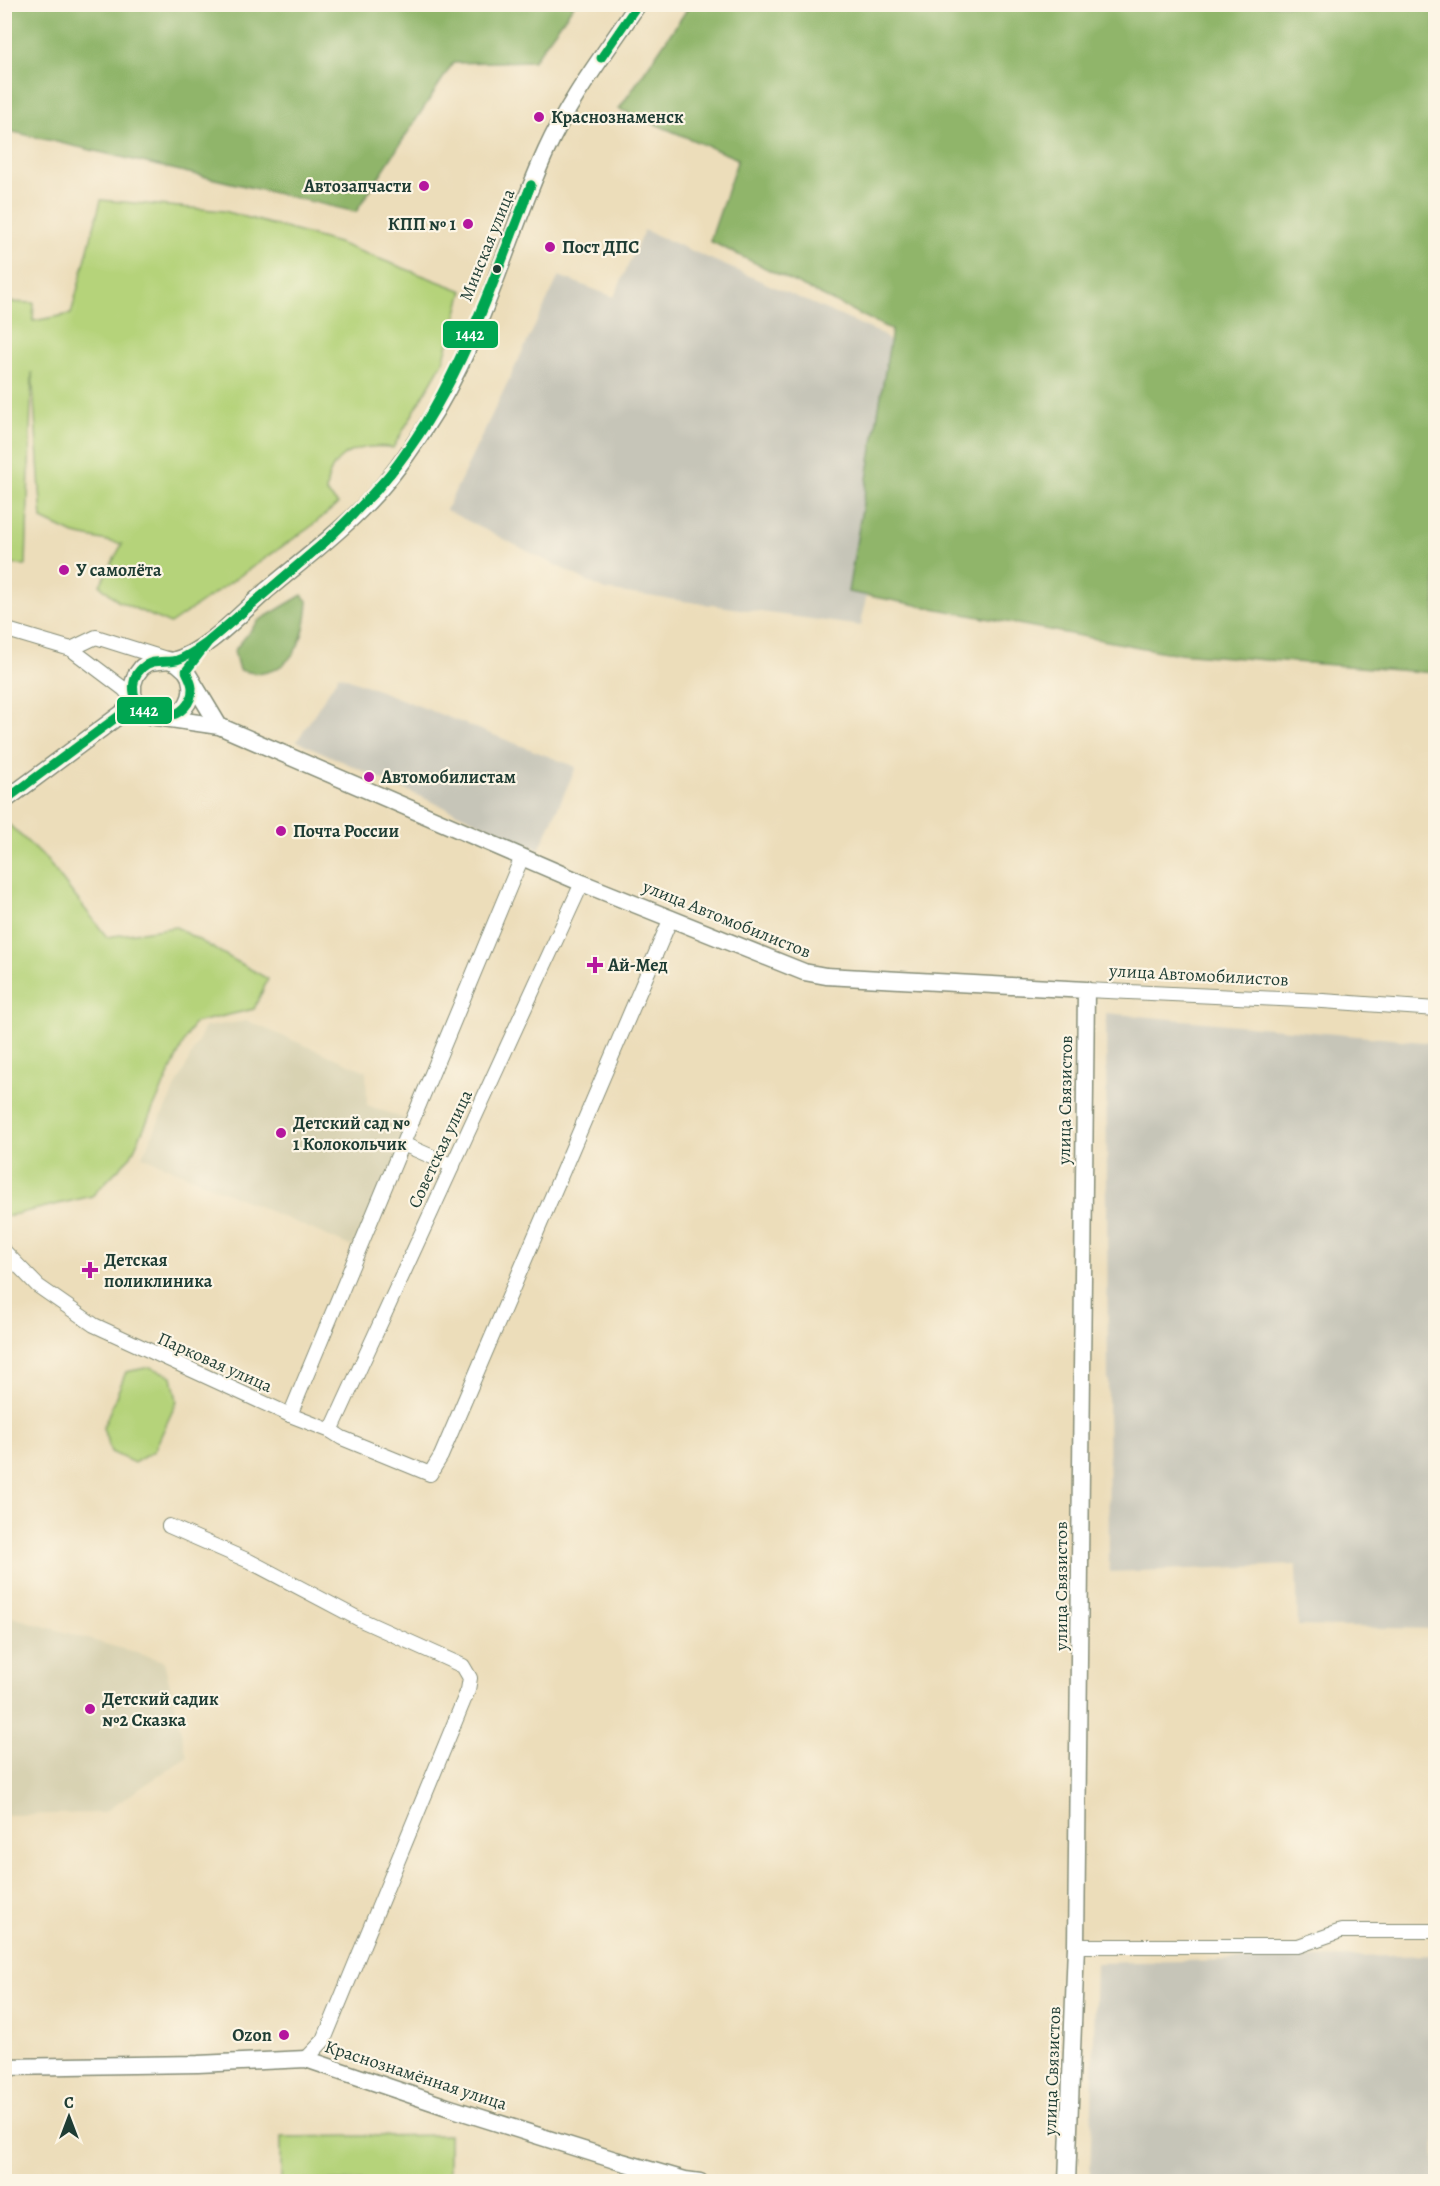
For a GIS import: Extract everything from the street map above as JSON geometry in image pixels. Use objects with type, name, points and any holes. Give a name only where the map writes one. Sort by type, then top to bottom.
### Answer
[{"type":"street","name":"Минская улица","points":[[179,666],[357,513],[390,477],[424,430],[446,392],[468,344],[552,138],[575,97],[638,4]]},
{"type":"street","points":[[4,629],[71,649],[124,689],[150,716],[176,715],[187,705],[192,690],[179,666]]},
{"type":"street","points":[[71,649],[96,637],[179,666],[219,726]]},
{"type":"street","points":[[136,703],[133,684],[142,667],[150,662],[179,666]]},
{"type":"street","points":[[4,801],[136,703]]},
{"type":"street","name":"улица Автомобилистов","points":[[169,717],[219,726],[582,883],[814,974],[1436,1009]]},
{"type":"street","points":[[290,1416],[522,857]]},
{"type":"street","name":"Советская улица","points":[[331,1431],[582,883]]},
{"type":"street","name":"Парковая улица","points":[[4,1251],[39,1286],[94,1324],[290,1416],[331,1431],[342,1438],[430,1474],[441,1456],[671,918]]},
{"type":"street","name":"улица Связистов","points":[[1067,2181],[1076,1946],[1086,990]]},
{"type":"street","points":[[403,1144],[453,1166]]},
{"type":"street","points":[[169,1526],[249,1561],[361,1620],[463,1666],[470,1678],[468,1690],[324,2040],[306,2059]]},
{"type":"street","points":[[1076,1946],[1298,1946],[1341,1931],[1436,1931]]},
{"type":"street","name":"Краснознамённая улица","points":[[4,2067],[198,2064],[306,2059],[447,2107],[615,2160],[685,2180],[700,2181]]},
{"type":"shaded area","points":[[644,230],[882,334],[907,360],[861,626],[605,590],[446,510],[559,276],[614,297]]},
{"type":"shaded area","points":[[339,675],[576,767],[539,850],[297,741]]},
{"type":"shaded area","points":[[1106,1013],[1435,1043],[1435,1629],[1298,1626],[1296,1565],[1109,1572]]},
{"type":"shaded area","name":"Детский сад № 1 Колокольчик","points":[[247,1021],[366,1071],[367,1105],[413,1122],[357,1249],[142,1156],[205,1027]]},
{"type":"shaded area","name":"Детский садик №2 Сказка","points":[[5,1615],[164,1661],[187,1757],[103,1813],[5,1815]]},
{"type":"shaded area","points":[[1435,1955],[1435,2181],[1090,2181],[1096,1963]]},
{"type":"green space","points":[[5,4],[574,5],[533,61],[453,63],[356,212],[5,130]]},
{"type":"green space","points":[[690,5],[1435,5],[1435,673],[1165,652],[848,592],[892,330],[710,241],[738,159],[619,109]]},
{"type":"green space","points":[[101,200],[224,211],[338,243],[463,291],[443,362],[393,448],[366,448],[348,453],[341,458],[329,475],[326,492],[338,504],[309,528],[170,624],[118,601],[100,585],[122,544],[74,534],[42,519],[32,372],[26,565],[5,564],[5,302],[34,303],[33,321],[71,314]]},
{"type":"green space","points":[[302,595],[308,602],[307,613],[302,636],[292,656],[275,669],[263,673],[239,670],[234,651],[258,621]]},
{"type":"green space","points":[[5,821],[45,858],[107,937],[176,927],[268,979],[254,1009],[194,1023],[131,1156],[92,1196],[8,1216],[4,1213]]},
{"type":"green space","points":[[150,1367],[172,1376],[177,1401],[154,1451],[134,1463],[111,1452],[103,1428],[126,1372]]},
{"type":"green space","points":[[449,2135],[449,2181],[281,2181],[281,2137]]},
{"type":"transit line","name":"1442","points":[[601,58],[638,4]]},
{"type":"transit line","name":"1442","points":[[390,474],[435,406],[453,371],[486,298],[531,185]]},
{"type":"transit line","name":"1442","points":[[390,474],[415,442],[455,372],[488,298],[531,185]]},
{"type":"transit line","name":"1442","points":[[326,541],[390,474]]},
{"type":"transit line","name":"1442","points":[[326,541],[390,474]]},
{"type":"transit line","name":"1442","points":[[209,641],[326,541]]},
{"type":"transit line","name":"1442","points":[[209,641],[326,541]]},
{"type":"transit line","name":"1442","points":[[209,641],[186,671],[192,688],[190,699],[184,708],[166,717],[156,717],[147,713],[139,705],[134,693],[133,686],[140,670],[150,663],[181,658],[209,641]]},
{"type":"transit line","name":"1442","points":[[4,801],[136,703]]},
{"type":"place","name":"Краснознаменск","points":[[539,117]]},
{"type":"place","name":"Автозапчасти","points":[[424,186]]},
{"type":"place","name":"КПП № 1","points":[[468,224]]},
{"type":"place","name":"Пост ДПС","points":[[550,247]]},
{"type":"place","name":"У самолёта","points":[[64,570]]},
{"type":"place","name":"Автомобилистам","points":[[369,777]]},
{"type":"place","name":"Почта России","points":[[281,831]]},
{"type":"place","name":"Ай-Мед","points":[[595,965]]},
{"type":"place","name":"Детский сад № 1 Колокольчик","points":[[281,1133]]},
{"type":"place","name":"Детская поликлиника","points":[[90,1270]]},
{"type":"place","name":"Детский садик №2 Сказка","points":[[90,1709]]},
{"type":"place","name":"Ozon","points":[[284,2035]]}]
